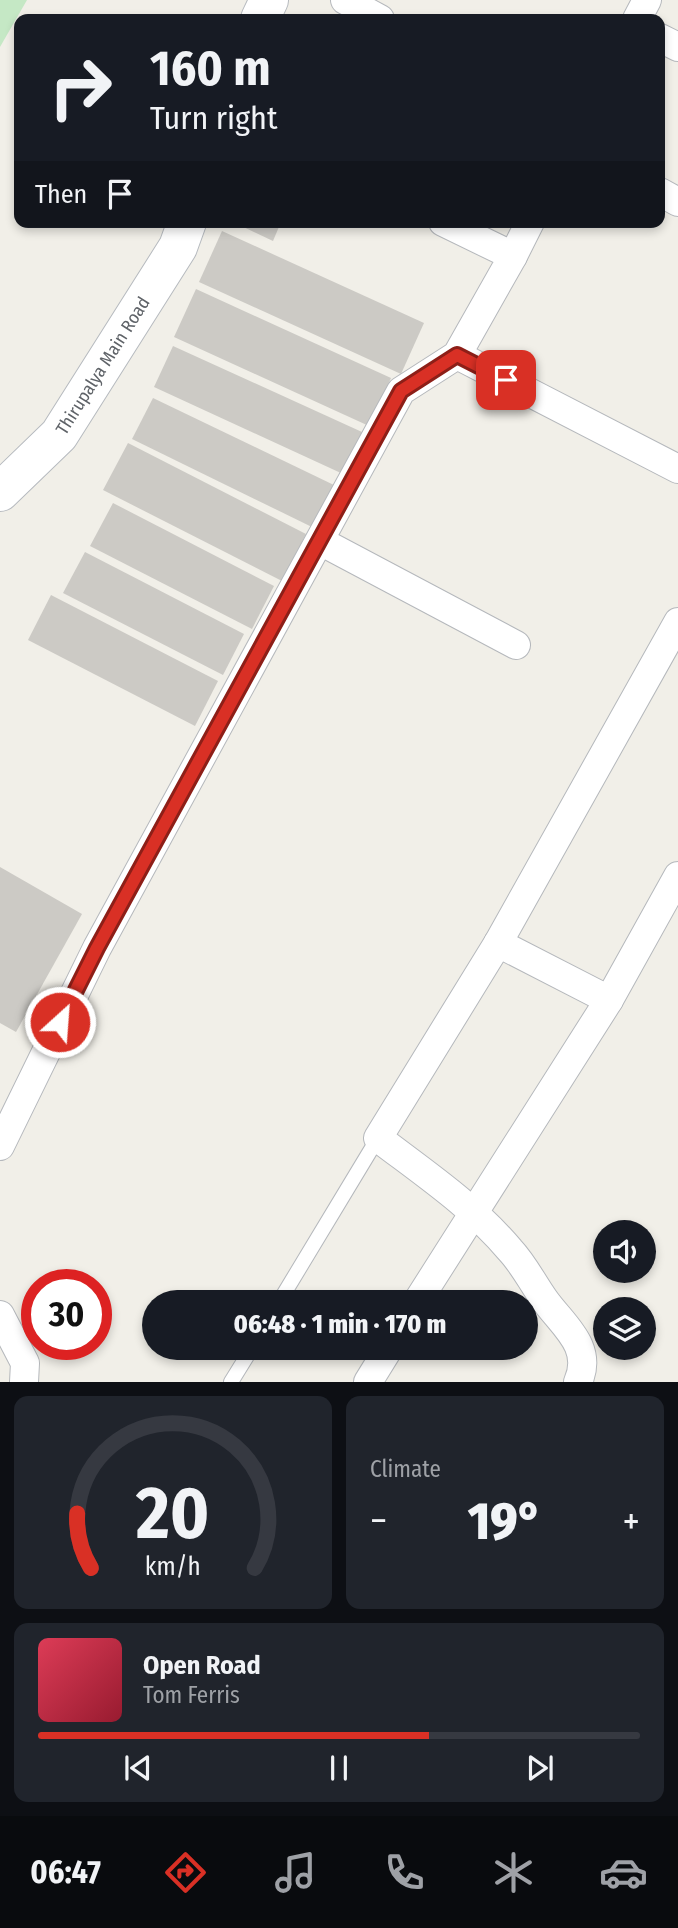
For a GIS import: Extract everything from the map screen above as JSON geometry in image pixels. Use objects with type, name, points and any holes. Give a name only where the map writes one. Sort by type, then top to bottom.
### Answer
[{"type":"street","points":[[345,0],[371,14]]},
{"type":"street","name":"Thirupalya Main Road","points":[[0,492],[60,435],[178,247],[185,228]]},
{"type":"street","points":[[455,228],[513,256]]},
{"type":"street","points":[[0,1146],[97,948],[401,391],[457,355],[527,228]]},
{"type":"street","points":[[457,355],[678,469]]},
{"type":"street","points":[[320,541],[516,645]]},
{"type":"street","points":[[579,1382],[583,1371],[579,1342],[543,1298],[510,1249],[473,1211],[378,1138],[498,943],[678,622]]},
{"type":"street","points":[[424,1290],[609,1000],[678,876]]},
{"type":"street","points":[[498,943],[609,1000]]},
{"type":"street","points":[[0,1315],[25,1363],[24,1382]]},
{"type":"street","points":[[368,1382],[382,1360]]},
{"type":"lane","points":[[286,1290],[378,1138]]},
{"type":"lane","points":[[231,1382],[244,1360]]},
{"type":"green space","points":[[0,0],[27,0],[19,14],[14,14],[14,23],[0,47]]},
{"type":"building","points":[[246,228],[278,228],[273,241]]},
{"type":"building","points":[[222,231],[424,323],[401,374],[199,282]]},
{"type":"building","points":[[196,289],[391,378],[369,426],[174,337]]},
{"type":"building","points":[[173,346],[362,432],[343,474],[154,387]]},
{"type":"building","points":[[153,398],[336,486],[316,529],[132,439]]},
{"type":"building","points":[[128,443],[306,534],[282,581],[103,490]]},
{"type":"building","points":[[113,503],[274,586],[252,629],[90,546]]},
{"type":"building","points":[[85,552],[244,634],[223,675],[63,593]]},
{"type":"building","points":[[51,595],[218,681],[195,726],[28,640]]},
{"type":"building","points":[[0,867],[82,914],[16,1032],[0,1023]]},
{"type":"route","points":[[60,1022],[97,948],[401,391],[457,355],[506,380]]}]
